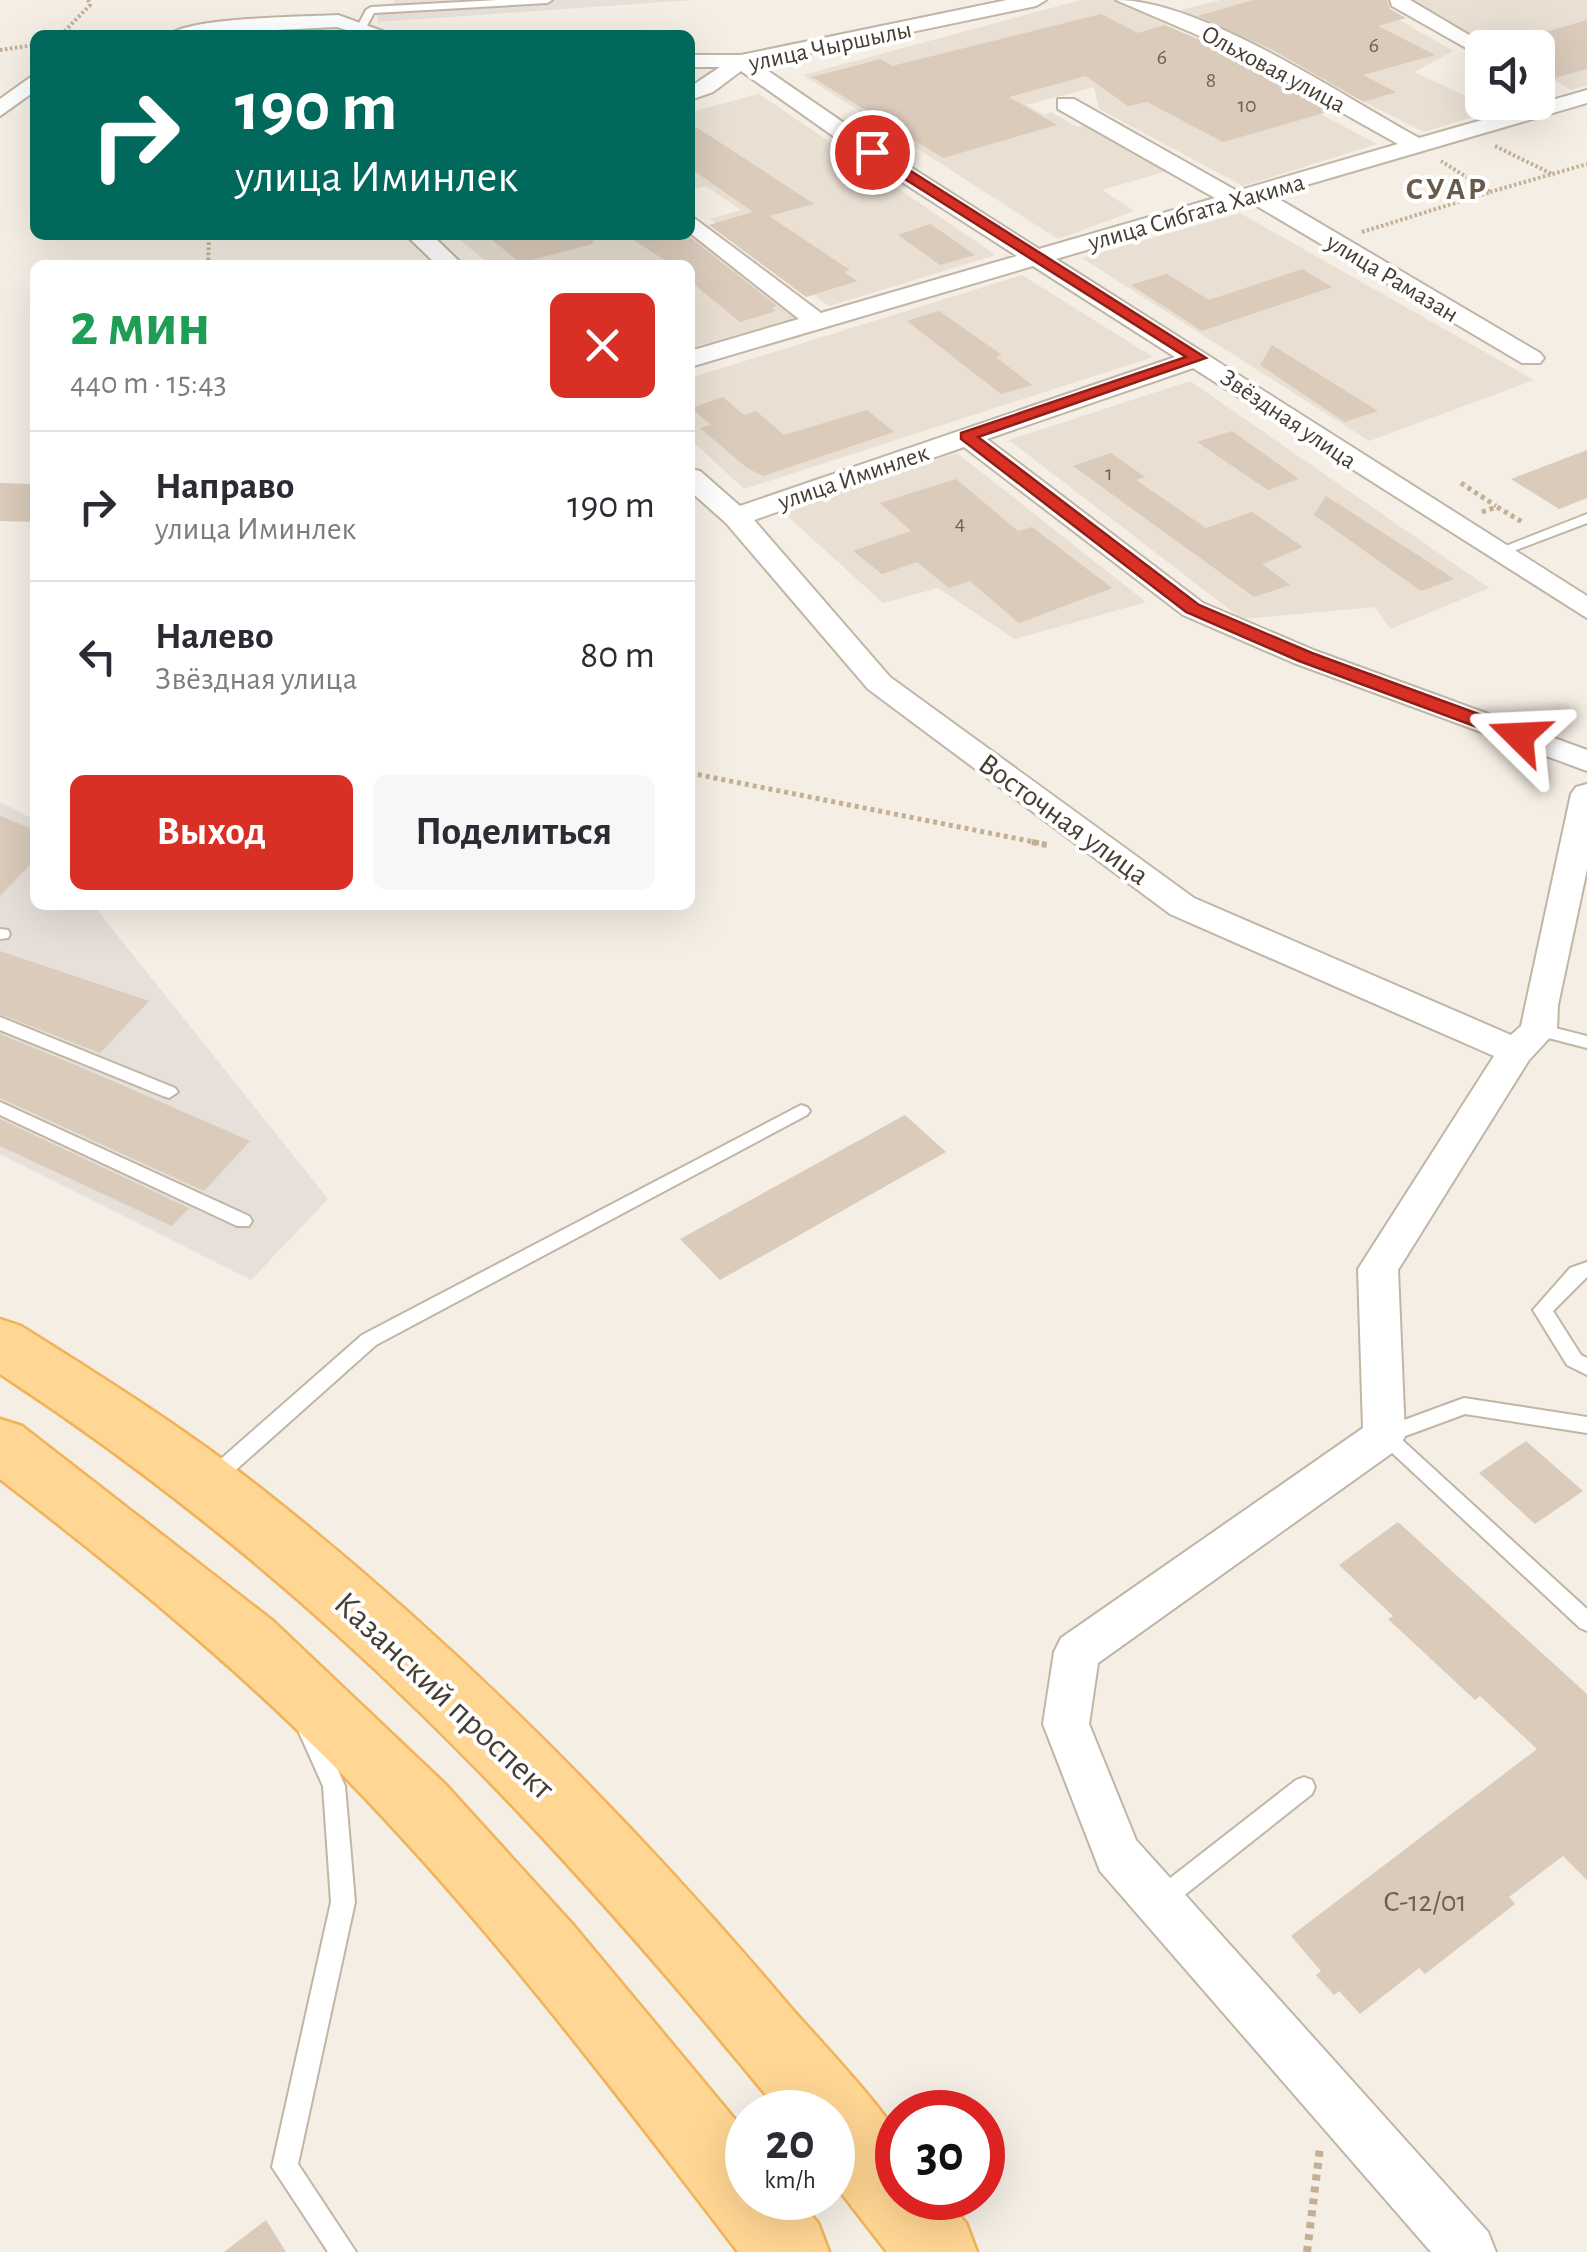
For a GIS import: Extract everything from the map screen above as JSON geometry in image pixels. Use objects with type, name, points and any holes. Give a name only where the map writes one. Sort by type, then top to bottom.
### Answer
[{"type":"main road","name":"Казанский проспект","points":[[0,1343],[64,1381],[206,1484],[362,1612],[543,1785],[707,1962],[811,2090]]},
{"type":"main road","points":[[0,1444],[139,1550],[284,1673],[464,1856],[619,2035],[789,2252]]},
{"type":"main road","name":"Казанский проспект","points":[[855,2145],[937,2252]]},
{"type":"street","name":"улица Чыршылы","points":[[695,92],[741,61],[1036,0]]},
{"type":"street","name":"Ольховая улица","points":[[1126,0],[1230,42],[1412,148]]},
{"type":"street","points":[[1399,2],[1465,40]]},
{"type":"street","points":[[212,30],[338,21],[365,30]]},
{"type":"street","points":[[695,61],[741,61]]},
{"type":"street","name":"Звёздная улица","points":[[741,61],[1036,257],[1587,609]]},
{"type":"street","points":[[0,110],[30,84]]},
{"type":"street","points":[[1555,89],[1580,98]]},
{"type":"street","name":"улица Сибгата Хакима","points":[[695,357],[1580,98]]},
{"type":"street","name":"улица Рамазан","points":[[1066,104],[1332,241],[1531,358]]},
{"type":"street","points":[[695,226],[815,320]]},
{"type":"street","points":[[424,240],[446,260]]},
{"type":"street","name":"улица Иминлек","points":[[736,517],[1198,358]]},
{"type":"street","points":[[966,436],[1192,608],[1305,657],[1587,761]]},
{"type":"street","name":"Восточная улица","points":[[695,481],[736,517],[879,684],[1182,906],[1528,1041]]},
{"type":"street","points":[[1468,2252],[1117,1855],[1066,1724],[1077,1652],[1384,1436],[1378,1269],[1528,1041],[1540,1005],[1587,794]]},
{"type":"lane","points":[[361,29],[370,10],[547,0]]},
{"type":"lane","points":[[1495,553],[1587,518]]},
{"type":"lane","points":[[0,1023],[169,1092]]},
{"type":"lane","points":[[1528,1041],[1587,1042]]},
{"type":"lane","points":[[0,1108],[243,1221]]},
{"type":"lane","points":[[206,1484],[369,1340],[802,1110]]},
{"type":"lane","points":[[1587,1269],[1577,1273],[1542,1310],[1574,1360],[1587,1367]]},
{"type":"lane","points":[[1587,1425],[1464,1406],[1384,1436],[1587,1622]]},
{"type":"lane","points":[[284,1673],[334,1786],[343,1902],[284,2167],[342,2252]]},
{"type":"lane","points":[[1158,1902],[1304,1787]]},
{"type":"path","points":[[67,30],[90,5],[88,0]]},
{"type":"path","points":[[0,51],[30,47]]},
{"type":"path","points":[[1480,138],[1554,175]]},
{"type":"path","points":[[1412,148],[1490,192]]},
{"type":"path","points":[[1332,241],[1587,164]]},
{"type":"path","points":[[1461,482],[1497,507]]},
{"type":"path","points":[[695,774],[970,831],[1109,852]]},
{"type":"path","points":[[1308,2252],[1327,2092]]},
{"type":"shaded area","points":[[394,0],[692,0],[378,22],[376,11],[395,9]]},
{"type":"shaded area","points":[[1081,0],[1117,0],[1196,40],[1194,47],[1377,144],[1243,186],[1099,109],[1094,87],[1026,105],[1044,115],[1051,112],[1077,127],[1095,124],[1171,170],[1102,190],[1134,211],[1058,239],[803,75]]},
{"type":"shaded area","points":[[1221,0],[1372,0],[1368,2],[1453,51],[1414,72],[1465,96],[1465,119],[1424,132],[1181,10]]},
{"type":"shaded area","points":[[1405,0],[1587,0],[1587,85],[1571,90],[1555,81],[1555,30],[1465,32]]},
{"type":"shaded area","points":[[759,94],[996,255],[829,306],[710,219],[741,210],[706,186],[695,189],[695,111]]},
{"type":"shaded area","points":[[1240,213],[1534,380],[1369,441],[1082,258]]},
{"type":"shaded area","points":[[695,237],[799,318],[695,347],[695,260],[484,260],[460,240],[695,240]]},
{"type":"shaded area","points":[[1022,275],[1153,357],[744,489],[695,444],[695,376]]},
{"type":"shaded area","points":[[1190,381],[1489,588],[1390,629],[1375,607],[1242,619],[1009,440]]},
{"type":"shaded area","points":[[957,453],[1146,602],[1015,639],[938,588],[883,603],[781,510]]},
{"type":"shaded area","points":[[0,802],[30,817],[30,910],[97,910],[328,1199],[251,1280],[0,1154]]},
{"type":"building","points":[[1253,0],[1387,0],[1390,9],[1406,18],[1378,26],[1435,55],[1363,75],[1396,92],[1364,102],[1273,50],[1198,16]]},
{"type":"building","points":[[1101,14],[1138,33],[1165,25],[1221,49],[1331,111],[1223,142],[1147,102],[1128,106],[1086,76],[1009,97],[1057,125],[943,158],[812,77],[881,59],[892,66]]},
{"type":"building","points":[[1587,20],[1587,69],[1555,78],[1553,30]]},
{"type":"building","points":[[695,126],[814,204],[769,216],[850,270],[844,272],[857,281],[806,297],[709,225],[753,212],[695,171]]},
{"type":"building","points":[[930,224],[975,255],[940,265],[898,235]]},
{"type":"building","points":[[492,240],[593,240],[593,244],[532,260],[516,260]]},
{"type":"building","points":[[634,240],[693,240],[777,306],[772,308],[776,311],[740,322],[695,285],[695,260],[664,260]]},
{"type":"building","points":[[1302,269],[1332,287],[1202,331],[1131,285],[1167,274],[1209,300]]},
{"type":"building","points":[[939,311],[1002,355],[996,357],[1032,385],[1001,394],[907,321]]},
{"type":"building","points":[[1272,345],[1378,411],[1345,422],[1260,365]]},
{"type":"building","points":[[723,397],[744,415],[756,411],[784,435],[867,410],[894,432],[763,476],[747,468],[700,428],[711,425],[695,411],[695,407]]},
{"type":"building","points":[[1232,431],[1299,479],[1268,490],[1197,442]]},
{"type":"building","points":[[1587,450],[1587,498],[1559,509],[1511,479]]},
{"type":"building","points":[[1111,453],[1145,477],[1136,480],[1206,528],[1252,512],[1303,547],[1262,564],[1290,585],[1254,597],[1073,466]]},
{"type":"building","points":[[956,479],[1018,531],[1032,527],[1112,588],[1019,623],[970,581],[949,588],[917,562],[882,574],[853,551],[911,531],[880,503]]},
{"type":"building","points":[[0,483],[30,484],[30,522],[0,521]]},
{"type":"building","points":[[1326,496],[1454,579],[1421,591],[1314,515]]},
{"type":"building","points":[[0,816],[30,828],[30,865],[0,896]]},
{"type":"building","points":[[0,951],[149,1001],[100,1053],[0,1014]]},
{"type":"building","points":[[0,1034],[250,1141],[204,1191],[0,1098]]},
{"type":"building","points":[[905,1115],[946,1152],[720,1280],[680,1239]]},
{"type":"building","points":[[0,1119],[189,1208],[172,1226],[0,1146]]},
{"type":"building","points":[[1526,1441],[1583,1491],[1535,1524],[1479,1473]]},
{"type":"building","points":[[1398,1522],[1587,1694],[1587,1880],[1563,1856],[1509,1897],[1515,1904],[1425,1974],[1419,1968],[1360,2014],[1339,1991],[1334,1995],[1316,1975],[1321,1971],[1291,1936],[1537,1749],[1480,1696],[1475,1700],[1388,1619],[1393,1616],[1339,1565]]},
{"type":"building","points":[[266,2220],[286,2252],[224,2252]]},
{"type":"district","name":"СУАР","points":[[1447,188]]},
{"type":"route","points":[[872,152],[1198,358],[966,436],[1192,608],[1305,657],[1519,736]]}]
